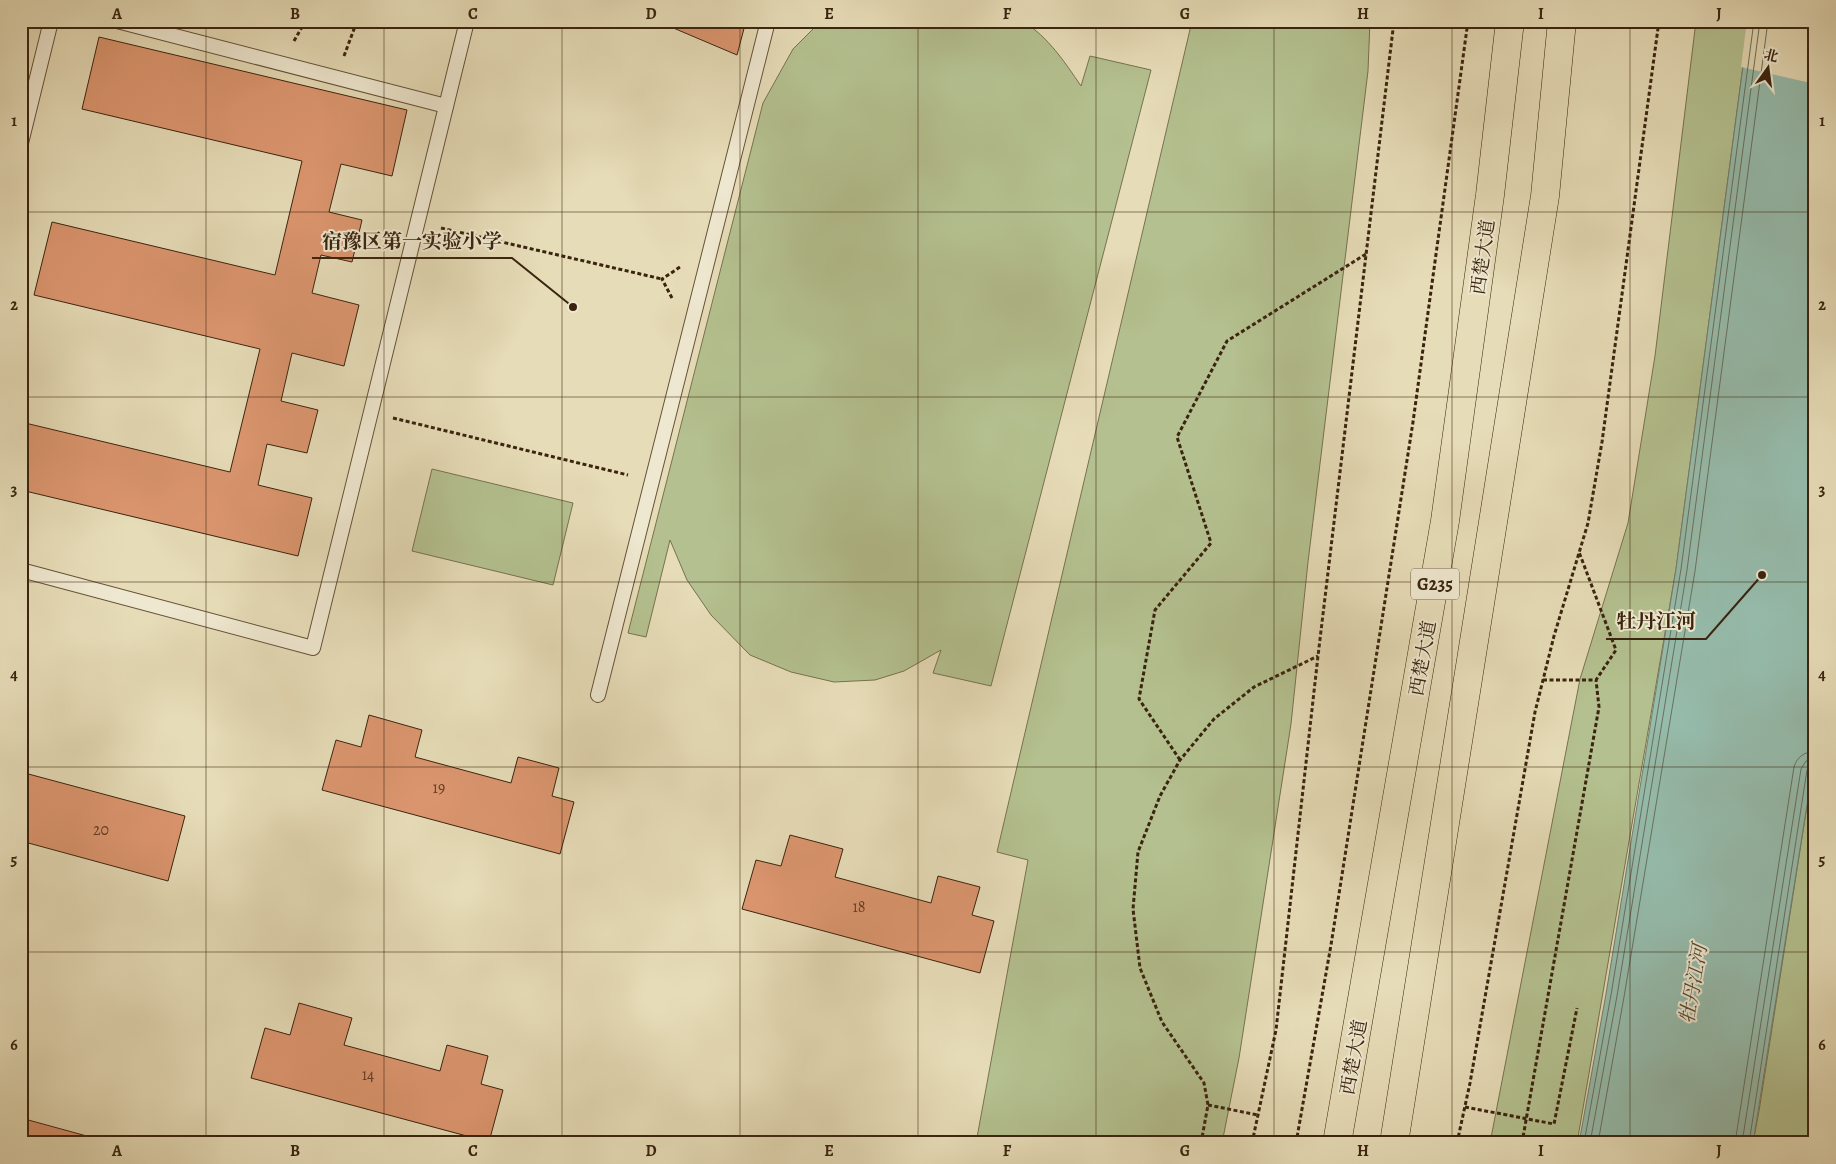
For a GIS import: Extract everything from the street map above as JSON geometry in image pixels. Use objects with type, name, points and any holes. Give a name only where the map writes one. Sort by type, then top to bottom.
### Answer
[{"type":"highway","name":"西楚大道","points":[[1337,1143],[1445,521],[1490,195],[1510,21]]},
{"type":"highway","name":"G235","points":[[1394,1143],[1545,196],[1562,21]]},
{"type":"lane","points":[[21,143],[50,21]]},
{"type":"lane","points":[[117,21],[446,106]]},
{"type":"lane","points":[[21,570],[313,648],[467,21]]},
{"type":"lane","points":[[598,695],[768,21]]},
{"type":"path","points":[[338,78],[343,58],[357,21]]},
{"type":"path","points":[[1252,1143],[1276,1030],[1318,656],[1394,21]]},
{"type":"path","points":[[1296,1143],[1331,945],[1411,432],[1468,21]]},
{"type":"path","points":[[1458,1143],[1535,712],[1554,636],[1588,523],[1602,442],[1659,21]]},
{"type":"path","points":[[418,222],[662,279]]},
{"type":"path","points":[[1180,760],[1139,699],[1155,610],[1210,543],[1177,437],[1227,341],[1366,254]]},
{"type":"path","points":[[371,413],[653,481]]},
{"type":"path","points":[[1522,1143],[1599,707],[1596,680],[1616,650],[1578,552]]},
{"type":"path","points":[[1201,1143],[1208,1105],[1204,1083],[1162,1022],[1140,968],[1133,909],[1138,852],[1160,796],[1180,760],[1214,719],[1254,687],[1318,656]]},
{"type":"path","points":[[1543,680],[1596,680]]},
{"type":"path","points":[[1465,1107],[1554,1124],[1577,1008]]},
{"type":"path","points":[[1208,1105],[1258,1115]]},
{"type":"shaded area","points":[[821,21],[1023,21],[1048,42],[1081,86],[1090,56],[1151,70],[991,686],[933,673],[941,650],[904,671],[875,680],[834,682],[791,672],[750,655],[711,615],[687,580],[670,540],[646,637],[628,633],[763,103],[793,49]]},
{"type":"shaded area","points":[[1192,21],[1370,21],[1368,71],[1308,562],[1291,724],[1239,1058],[1222,1143],[976,1143],[1028,860],[997,852]]},
{"type":"shaded area","points":[[1696,21],[1749,21],[1676,569],[1577,1143],[1490,1143],[1580,679],[1628,523],[1655,356]]},
{"type":"shaded area","points":[[432,469],[573,503],[553,585],[412,551]]},
{"type":"shaded area","points":[[1815,755],[1815,1143],[1753,1143],[1759,1111]]},
{"type":"water","points":[[1749,21],[1815,21],[1815,755],[1753,1143],[1579,1143],[1606,994],[1676,569]]},
{"type":"pier","points":[[1747,21],[1815,21],[1815,84],[1741,67]]},
{"type":"building","points":[[645,21],[746,21],[737,55],[671,27]]},
{"type":"building","points":[[99,37],[407,110],[392,176],[341,164],[329,212],[362,220],[352,262],[321,255],[312,293],[359,305],[344,366],[292,353],[281,401],[318,410],[307,453],[267,444],[258,485],[312,498],[298,556],[21,490],[21,422],[230,472],[260,349],[34,295],[52,222],[275,275],[302,161],[82,109]]},
{"type":"building","points":[[369,715],[422,730],[415,757],[511,783],[518,757],[559,768],[552,796],[574,802],[560,854],[322,790],[336,740],[361,747]]},
{"type":"building","points":[[21,772],[185,816],[168,881],[21,841]]},
{"type":"building","points":[[790,835],[843,849],[835,877],[931,903],[938,876],[980,887],[972,915],[994,921],[980,973],[742,909],[756,860],[781,866]]},
{"type":"building","points":[[299,1003],[352,1018],[344,1045],[440,1071],[447,1045],[488,1056],[481,1084],[503,1090],[489,1142],[251,1078],[265,1028],[290,1035]]},
{"type":"building","points":[[21,1118],[94,1138],[93,1143],[21,1143]]},
{"type":"place","name":"宿豫区第一实验小学","points":[[573,307]]},
{"type":"place","name":"牡丹江河","points":[[1762,575]]}]
